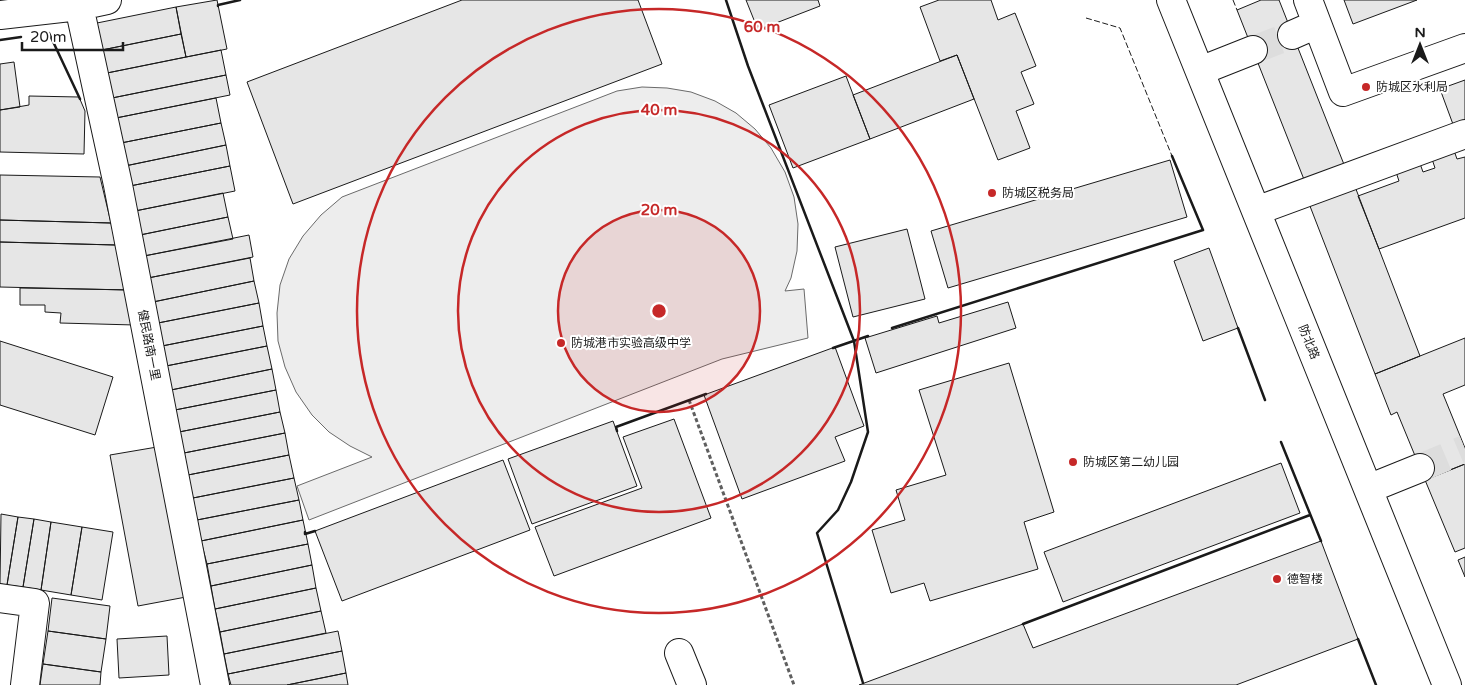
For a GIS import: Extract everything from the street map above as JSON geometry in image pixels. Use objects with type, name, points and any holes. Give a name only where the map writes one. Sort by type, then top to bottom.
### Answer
[{"type":"street","points":[[0,15],[107,0]]},
{"type":"street","name":"防北路","points":[[1171,0],[1447,685]]},
{"type":"street","name":"健民路南一里","points":[[76,3],[118,185],[215,685]]},
{"type":"street","points":[[1292,35],[1313,12],[1343,92],[1465,48]]},
{"type":"street","points":[[1200,71],[1253,50]]},
{"type":"street","points":[[1256,211],[1465,134]]},
{"type":"street","points":[[1368,489],[1420,468]]},
{"type":"street","points":[[0,598],[35,604],[25,685]]},
{"type":"street","points":[[679,652],[692,685]]},
{"type":"path","points":[[689,400],[794,685]]},
{"type":"shaded area","points":[[642,87],[667,88],[691,92],[715,101],[736,113],[755,129],[771,148],[785,172],[794,197],[798,224],[797,251],[791,278],[785,291],[804,289],[808,338],[722,359],[309,520],[297,486],[372,457],[350,446],[329,432],[312,415],[296,392],[285,367],[278,341],[277,313],[280,285],[289,259],[303,236],[321,215],[342,197],[617,91]]},
{"type":"building","points":[[217,0],[227,49],[186,57],[176,7]]},
{"type":"building","points":[[462,0],[638,0],[662,64],[293,204],[247,82]]},
{"type":"building","points":[[746,0],[818,0],[820,6],[758,30]]},
{"type":"building","points":[[939,0],[991,0],[998,20],[1015,13],[1036,66],[1021,72],[1034,104],[1016,111],[1030,148],[998,160],[957,55],[940,61],[920,7]]},
{"type":"building","points":[[1261,0],[1279,0],[1345,167],[1305,182],[1237,10]]},
{"type":"building","points":[[1344,0],[1417,0],[1353,24]]},
{"type":"building","points":[[176,7],[181,34],[102,50],[97,23]]},
{"type":"building","points":[[181,34],[186,57],[107,73],[102,50]]},
{"type":"building","points":[[221,50],[226,75],[112,98],[107,73]]},
{"type":"building","points":[[957,55],[974,99],[870,139],[853,95]]},
{"type":"building","points":[[14,62],[20,107],[0,110],[0,64]]},
{"type":"building","points":[[226,75],[230,95],[116,118],[112,98]]},
{"type":"building","points":[[846,76],[870,139],[793,168],[769,105]]},
{"type":"building","points":[[1465,80],[1465,123],[1454,127],[1440,89]]},
{"type":"building","points":[[29,96],[79,97],[85,111],[84,154],[0,152],[0,110],[29,105]]},
{"type":"building","points":[[216,98],[221,123],[121,143],[116,118]]},
{"type":"building","points":[[221,123],[226,145],[125,166],[121,143]]},
{"type":"building","points":[[226,145],[230,166],[130,186],[125,166]]},
{"type":"building","points":[[1452,145],[1457,159],[1465,157],[1465,218],[1379,249],[1358,196],[1399,181],[1394,166],[1418,158],[1423,172],[1435,168],[1430,153]]},
{"type":"building","points":[[1170,160],[1187,217],[948,288],[931,231]]},
{"type":"building","points":[[230,166],[235,191],[135,211],[130,186]]},
{"type":"building","points":[[0,175],[100,177],[111,223],[0,220]]},
{"type":"building","points":[[1354,184],[1420,356],[1375,374],[1308,201]]},
{"type":"building","points":[[223,193],[228,217],[140,235],[135,211]]},
{"type":"building","points":[[228,217],[233,239],[144,256],[140,235]]},
{"type":"building","points":[[0,220],[111,223],[116,245],[0,242]]},
{"type":"building","points":[[907,229],[925,299],[853,317],[835,247]]},
{"type":"building","points":[[249,235],[253,257],[148,278],[144,256]]},
{"type":"building","points":[[0,242],[116,245],[126,290],[0,287]]},
{"type":"building","points":[[1209,248],[1238,328],[1203,341],[1174,261]]},
{"type":"building","points":[[250,258],[254,281],[153,302],[148,278]]},
{"type":"building","points":[[254,281],[259,303],[158,323],[153,302]]},
{"type":"building","points":[[20,288],[136,290],[135,325],[60,323],[61,313],[45,312],[45,305],[20,305]]},
{"type":"building","points":[[1008,302],[1016,328],[876,373],[865,338],[937,316],[939,323]]},
{"type":"building","points":[[259,303],[263,326],[162,346],[158,323]]},
{"type":"building","points":[[263,326],[267,346],[166,366],[162,346]]},
{"type":"building","points":[[1465,338],[1465,385],[1443,394],[1465,448],[1465,464],[1425,480],[1397,412],[1391,415],[1375,374]]},
{"type":"building","points":[[0,341],[113,377],[95,435],[0,405]]},
{"type":"building","points":[[267,346],[272,369],[171,390],[166,366]]},
{"type":"building","points":[[835,347],[864,426],[835,437],[845,461],[742,499],[704,395]]},
{"type":"building","points":[[1009,363],[1054,512],[1024,522],[1038,569],[930,601],[924,583],[891,593],[872,530],[905,520],[896,490],[946,475],[919,390]]},
{"type":"building","points":[[272,369],[276,390],[175,410],[171,390]]},
{"type":"building","points":[[276,390],[280,412],[179,432],[175,410]]},
{"type":"building","points":[[280,412],[285,433],[184,453],[179,432]]},
{"type":"building","points":[[674,419],[711,518],[554,576],[535,527],[642,488],[623,437]]},
{"type":"building","points":[[613,421],[637,486],[532,524],[508,459]]},
{"type":"building","points":[[285,433],[289,455],[188,475],[184,453]]},
{"type":"building","points":[[157,447],[186,597],[138,606],[110,455]]},
{"type":"building","points":[[289,455],[294,478],[193,498],[188,475]]},
{"type":"building","points":[[503,460],[530,530],[342,601],[315,531]]},
{"type":"building","points":[[1281,463],[1300,513],[1063,602],[1044,552]]},
{"type":"building","points":[[1465,464],[1465,548],[1455,552],[1425,480]]},
{"type":"building","points":[[294,478],[299,500],[197,520],[193,498]]},
{"type":"building","points":[[299,500],[303,520],[201,541],[197,520]]},
{"type":"building","points":[[1,514],[18,517],[7,585],[0,584]]},
{"type":"building","points":[[18,517],[34,519],[23,587],[7,585]]},
{"type":"building","points":[[34,519],[51,522],[41,590],[23,587]]},
{"type":"building","points":[[303,520],[308,544],[207,564],[201,541]]},
{"type":"building","points":[[51,522],[82,527],[71,595],[41,590]]},
{"type":"building","points":[[82,527],[113,532],[102,600],[71,595]]},
{"type":"building","name":"德智楼","points":[[1321,541],[1358,639],[1236,685],[859,685],[1023,624],[1033,648]]},
{"type":"building","points":[[308,544],[312,565],[211,586],[207,564]]},
{"type":"building","points":[[1465,557],[1465,577],[1458,560]]},
{"type":"building","points":[[312,565],[316,588],[215,609],[211,586]]},
{"type":"building","points":[[316,588],[321,611],[220,632],[215,609]]},
{"type":"building","points":[[52,598],[110,606],[106,639],[48,631]]},
{"type":"building","points":[[321,611],[326,633],[224,654],[220,632]]},
{"type":"building","points":[[48,631],[106,639],[101,672],[43,664]]},
{"type":"building","points":[[338,631],[342,651],[228,674],[224,654]]},
{"type":"building","points":[[167,636],[169,675],[119,678],[117,639]]},
{"type":"building","points":[[342,651],[346,673],[287,685],[231,685],[228,674]]},
{"type":"building","points":[[43,664],[101,672],[100,685],[40,685]]},
{"type":"building","points":[[346,673],[348,685],[287,685]]},
{"type":"tunnel","points":[[1253,50],[1292,35]]},
{"type":"tunnel","points":[[1420,468],[1465,449]]},
{"type":"fence","points":[[1233,0],[1237,10]]},
{"type":"fence","points":[[1086,18],[1120,28],[1172,156]]},
{"type":"wall","points":[[218,6],[240,0]]},
{"type":"wall","points":[[726,0],[748,66],[854,341],[868,432],[851,482],[838,510],[817,533],[863,683]]},
{"type":"wall","points":[[49,33],[80,99]]},
{"type":"wall","points":[[0,40],[21,37]]},
{"type":"wall","points":[[892,328],[1203,230],[1172,156]]},
{"type":"wall","points":[[1238,328],[1265,400]]},
{"type":"wall","points":[[833,348],[868,336]]},
{"type":"wall","points":[[617,431],[616,427],[706,394]]},
{"type":"wall","points":[[1281,442],[1321,541]]},
{"type":"wall","points":[[1023,624],[1310,515]]},
{"type":"wall","points":[[305,532],[305,534],[315,531]]},
{"type":"wall","points":[[1358,639],[1376,685]]},
{"type":"place","name":"防城区水利局","points":[[1366,87]]},
{"type":"place","name":"防城区税务局","points":[[992,193]]},
{"type":"place","name":"防城港市实验高级中学","points":[[561,343]]},
{"type":"place","name":"防城区第二幼儿园","points":[[1073,462]]},
{"type":"place","name":"德智楼","points":[[1277,579]]}]
